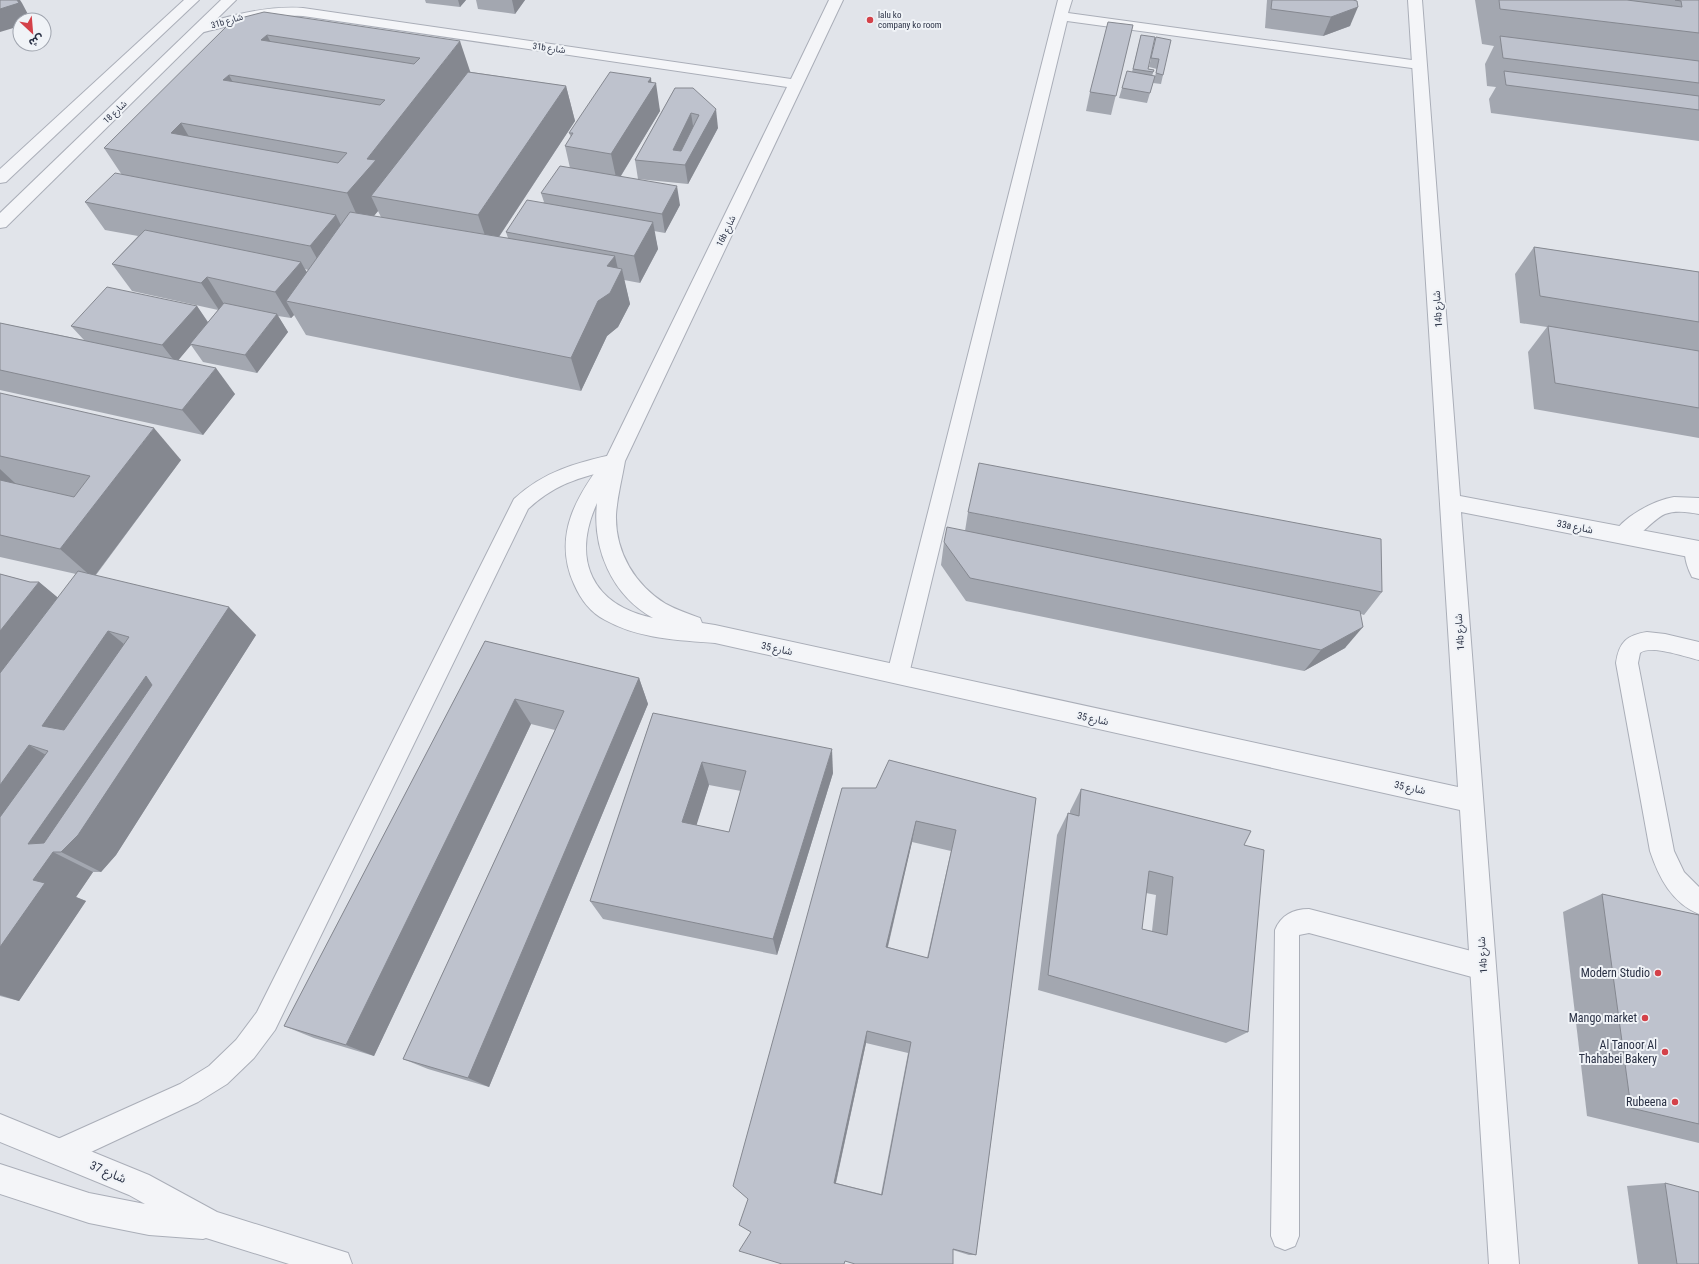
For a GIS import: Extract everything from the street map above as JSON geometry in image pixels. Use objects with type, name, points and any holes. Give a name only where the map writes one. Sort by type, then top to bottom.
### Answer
[{"type":"street","points":[[0,178],[192,0]]},
{"type":"street","name":"شارع 18","points":[[0,223],[229,0]]},
{"type":"street","name":"31b شارع","points":[[278,0],[303,12]]},
{"type":"street","name":"16b شارع","points":[[615,461],[836,0]]},
{"type":"street","name":"14b شارع","points":[[1415,0],[1504,1264]]},
{"type":"street","name":"31b شارع","points":[[200,29],[250,14],[268,12],[303,12],[796,84]]},
{"type":"street","name":"شارع 35","points":[[615,461],[607,502],[606,528],[612,554],[619,571],[628,584],[642,598],[659,611],[715,634]]},
{"type":"street","name":"شارع 35","points":[[615,461],[601,478],[580,516],[575,537],[575,554],[579,572],[585,586],[594,600],[606,609],[631,621],[653,628],[715,634],[1471,801]]},
{"type":"street","name":"33a شارع","points":[[1450,502],[1696,549]]},
{"type":"street","name":"شارع 37","points":[[0,1128],[138,1185],[211,1225],[337,1264]]},
{"type":"street","name":"شارع 37","points":[[0,1179],[89,1208],[149,1220],[211,1225]]},
{"type":"lane","points":[[898,674],[1063,8],[1420,65]]},
{"type":"lane","points":[[61,1152],[189,1093],[218,1075],[245,1049],[266,1021],[520,504],[531,493],[559,476],[615,461]]},
{"type":"lane","points":[[1623,535],[1661,507],[1669,504],[1682,503],[1699,506]]},
{"type":"lane","points":[[1696,549],[1699,571]]},
{"type":"lane","points":[[1699,650],[1655,641],[1643,642],[1634,645],[1628,653],[1627,663],[1662,851],[1672,876],[1682,888],[1699,902]]},
{"type":"lane","points":[[1285,1236],[1287,930],[1291,924],[1309,920],[1483,967]]},
{"type":"building","points":[[0,0],[17,0],[19,3],[0,9]]},
{"type":"building","points":[[1272,0],[1353,0],[1357,1],[1358,7],[1331,17],[1271,9]]},
{"type":"building","points":[[1499,0],[1627,0],[1682,7],[1681,1],[1675,0],[1699,0],[1699,33],[1500,9]]},
{"type":"building","points":[[264,12],[460,41],[367,159],[376,160],[347,193],[104,148],[233,20]],"holes":[[[267,35],[420,58],[414,64],[261,40]],[[229,75],[385,100],[380,105],[223,80]],[[181,123],[347,153],[338,163],[171,133]]]},
{"type":"building","points":[[1108,22],[1133,25],[1116,96],[1090,92]]},
{"type":"building","points":[[1141,35],[1155,37],[1148,69],[1154,70],[1153,72],[1133,69]]},
{"type":"building","points":[[1500,36],[1699,61],[1699,83],[1503,58]]},
{"type":"building","points":[[1156,37],[1171,40],[1163,75],[1156,73],[1159,59],[1151,58]]},
{"type":"building","points":[[1127,71],[1155,76],[1150,93],[1122,88]]},
{"type":"building","points":[[1504,71],[1699,96],[1699,110],[1506,85]]},
{"type":"building","points":[[468,72],[566,86],[478,215],[371,196]]},
{"type":"building","points":[[610,72],[651,78],[648,82],[656,83],[611,154],[565,146],[573,133],[569,133]]},
{"type":"building","points":[[675,88],[693,88],[716,109],[685,165],[635,160]],"holes":[[[691,113],[699,115],[681,151],[673,150]]]},
{"type":"building","points":[[560,166],[677,186],[662,214],[541,193]]},
{"type":"building","points":[[115,173],[336,215],[310,246],[85,202]]},
{"type":"building","points":[[527,200],[653,222],[634,256],[506,232]]},
{"type":"building","points":[[350,212],[615,256],[607,266],[622,269],[610,293],[598,301],[571,358],[286,301]]},
{"type":"building","points":[[145,230],[301,262],[275,292],[207,277],[201,283],[112,264]]},
{"type":"building","points":[[1534,247],[1699,272],[1699,322],[1540,296]]},
{"type":"building","points":[[107,287],[197,306],[162,345],[71,326]]},
{"type":"building","points":[[224,303],[277,314],[245,355],[190,344]]},
{"type":"building","points":[[0,323],[216,368],[182,410],[0,370]]},
{"type":"building","points":[[1548,326],[1699,351],[1699,408],[1555,383]]},
{"type":"building","points":[[0,393],[154,428],[60,549],[0,535],[0,480],[74,497],[90,476],[0,456]]},
{"type":"building","points":[[979,463],[1381,539],[1382,592],[968,512]]},
{"type":"building","points":[[947,527],[1360,611],[1363,627],[1321,650],[970,578],[944,542]]},
{"type":"building","points":[[78,571],[229,607],[78,835],[61,852],[53,852],[33,880],[45,883],[0,947],[0,817],[48,751],[29,745],[0,785],[0,673]],"holes":[[[108,631],[129,637],[64,730],[42,726]],[[146,676],[152,685],[44,843],[28,844]]]},
{"type":"building","points":[[0,574],[30,582],[39,582],[0,631]]},
{"type":"building","points":[[485,641],[639,678],[468,1078],[403,1059],[564,711],[515,699],[346,1045],[284,1026]]},
{"type":"building","points":[[653,713],[832,749],[773,939],[590,901]],"holes":[[[702,762],[746,771],[729,832],[682,822]]]},
{"type":"building","points":[[889,760],[1036,798],[976,1255],[953,1249],[953,1264],[855,1264],[845,1261],[844,1264],[782,1264],[739,1251],[751,1232],[739,1225],[748,1199],[733,1186],[842,788],[876,788]],"holes":[[[916,821],[956,830],[928,958],[886,947]],[[867,1031],[911,1042],[882,1195],[834,1183]]]},
{"type":"building","points":[[1081,789],[1251,831],[1244,845],[1264,850],[1248,1032],[1048,975],[1068,813],[1079,816]],"holes":[[[1149,871],[1173,877],[1167,935],[1142,929]]]},
{"type":"building","points":[[1602,894],[1699,915],[1699,1124],[1631,1108]]},
{"type":"building","points":[[1665,1183],[1699,1192],[1699,1264],[1677,1264]]},
{"type":"place","name":"lalu ko company ko room","points":[[870,20]]},
{"type":"place","name":"Modern Studio","points":[[1658,973]]},
{"type":"place","name":"Mango market","points":[[1645,1018]]},
{"type":"place","name":"Al Tanoor Al Thahabei Bakery","points":[[1665,1052]]},
{"type":"place","name":"Rubeena","points":[[1675,1102]]}]
